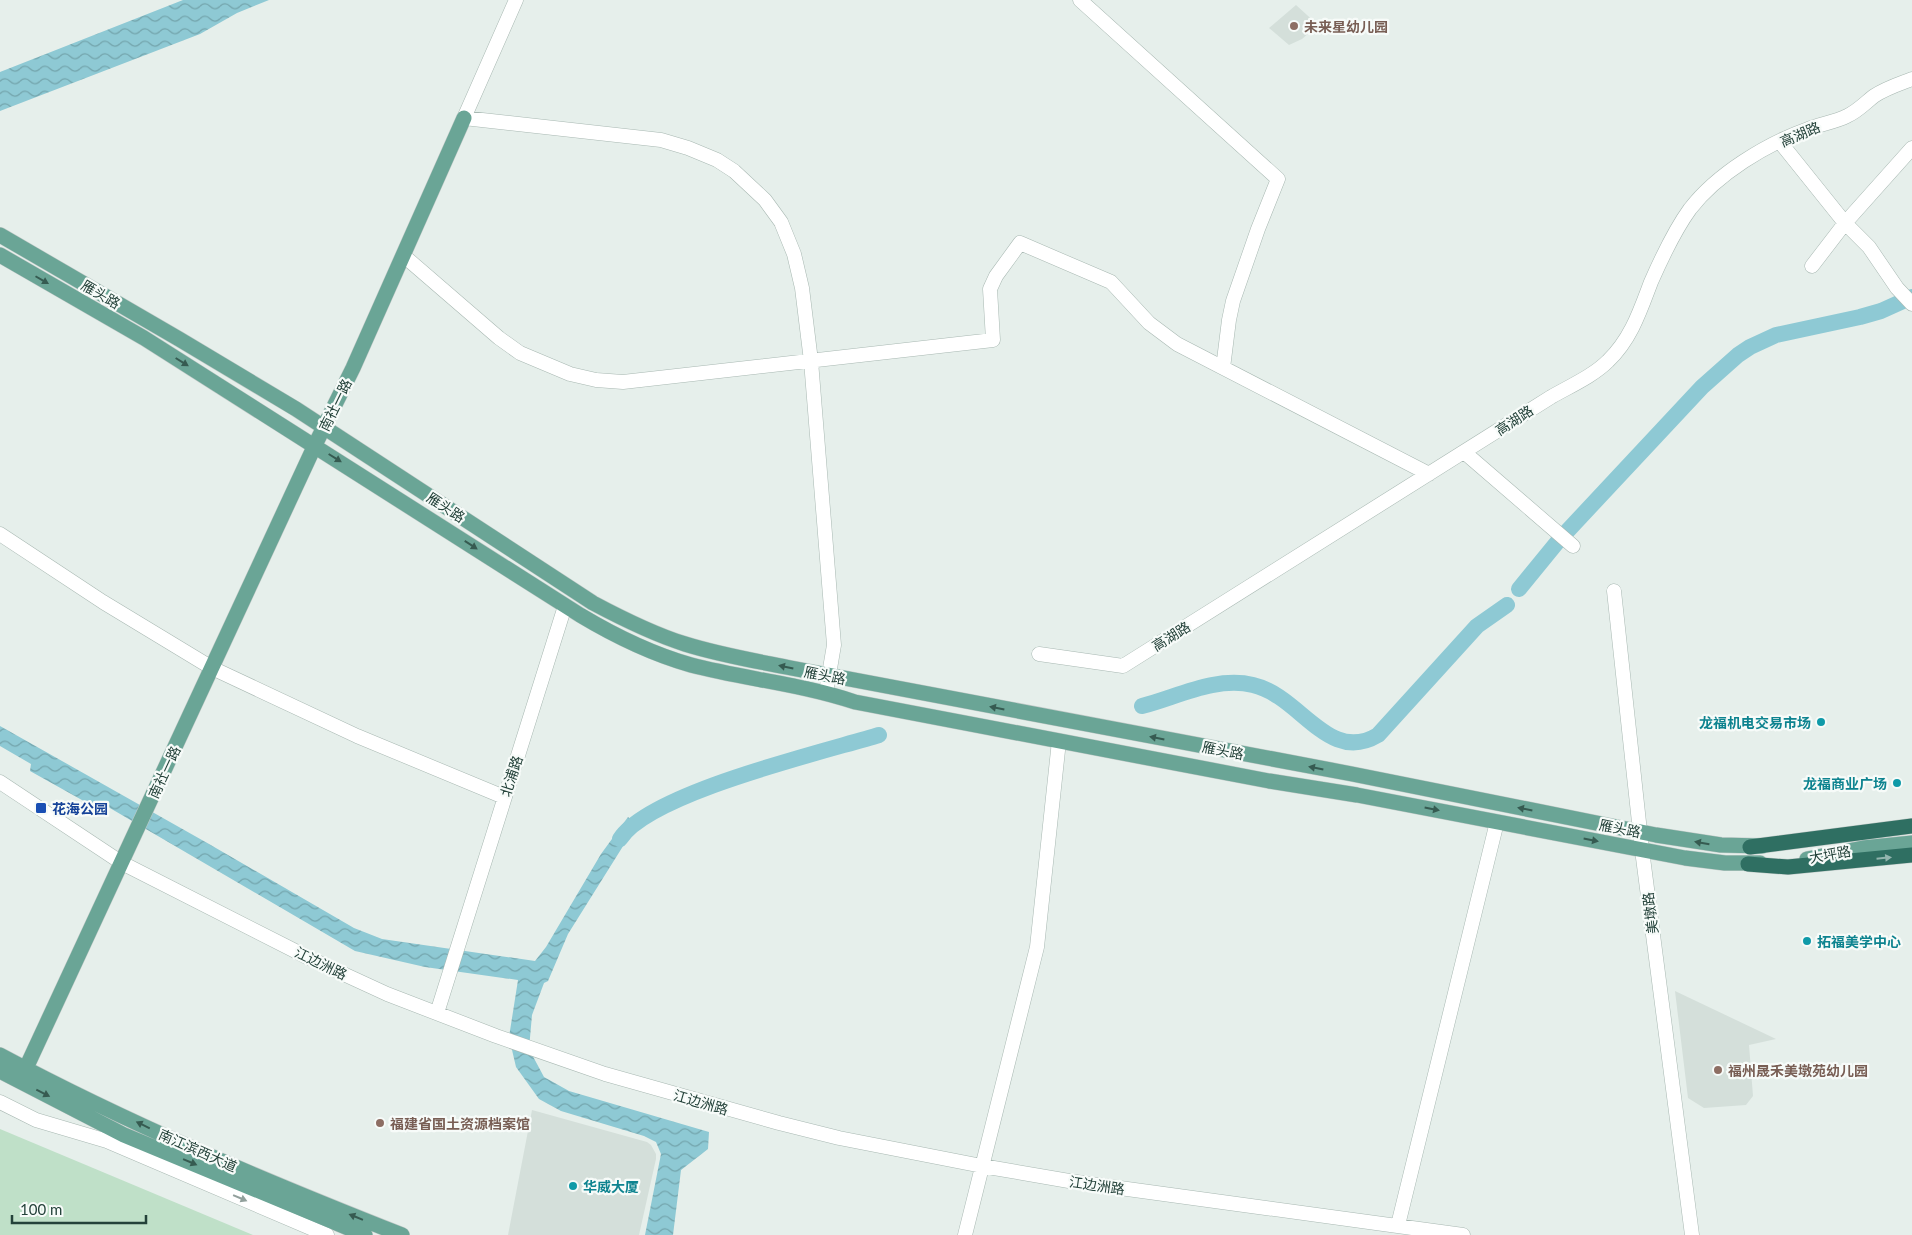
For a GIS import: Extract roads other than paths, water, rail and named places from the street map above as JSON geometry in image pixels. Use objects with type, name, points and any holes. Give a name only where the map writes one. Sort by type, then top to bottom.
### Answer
[{"type":"highway","points":[[1750,847],[1912,826]]},
{"type":"highway","points":[[1748,864],[1788,868],[1912,855]]},
{"type":"main road","name":"南社一路","points":[[122,862],[404,256],[464,118]]},
{"type":"main road","name":"雁头路","points":[[0,235],[188,344],[324,428],[566,585],[622,618],[668,638],[700,648],[829,676],[1391,782],[1640,832],[1711,844],[1750,847]]},
{"type":"main road","name":"雁头路","points":[[0,255],[144,338],[315,445],[565,606],[614,634],[682,662],[720,672],[826,692],[855,702],[1269,781],[1357,795],[1642,850],[1700,860],[1748,864]]},
{"type":"main road","name":"大坪路","points":[[1750,847],[1863,844],[1912,838]]},
{"type":"main road","name":"大坪路","points":[[1748,864],[1815,858],[1863,848],[1912,843]]},
{"type":"main road","points":[[23,1075],[122,862]]},
{"type":"main road","name":"南江滨西大道","points":[[0,1055],[23,1075],[124,1135],[365,1235]]},
{"type":"main road","name":"南江滨西大道","points":[[0,1071],[23,1075],[402,1235]]},
{"type":"street","name":"南社一路","points":[[464,118],[516,0]]},
{"type":"street","points":[[1080,0],[1278,179],[1255,237],[1233,301],[1227,329],[1223,368]]},
{"type":"street","name":"高湖路","points":[[1039,654],[1123,666],[1551,397],[1598,370],[1610,360],[1632,331],[1662,256],[1689,211],[1704,193],[1724,175],[1780,142],[1806,130],[1846,117],[1856,112],[1882,91],[1912,79]]},
{"type":"street","points":[[464,118],[661,140],[697,151],[726,165],[749,184],[764,200],[786,233],[796,259],[802,288],[811,361],[834,645],[826,692]]},
{"type":"street","points":[[1780,142],[1845,223],[1869,248],[1897,288],[1912,304]]},
{"type":"street","points":[[1812,266],[1845,223],[1912,148]]},
{"type":"street","points":[[404,256],[512,348],[546,365],[578,376],[605,381],[630,382],[993,340],[990,289],[996,276],[1020,243],[1111,282],[1157,330],[1177,344],[1429,474]]},
{"type":"street","points":[[1464,452],[1573,546]]},
{"type":"street","points":[[0,534],[95,597],[212,668],[357,736],[504,797]]},
{"type":"street","name":"美墩路","points":[[1614,591],[1642,850],[1692,1235]]},
{"type":"street","name":"北浦路","points":[[437,1013],[565,606]]},
{"type":"street","points":[[965,1235],[1037,947],[1059,741]]},
{"type":"street","name":"江边洲路","points":[[0,782],[122,862],[334,970],[496,1036],[605,1074],[838,1138],[982,1166],[1069,1181],[1463,1235]]},
{"type":"street","points":[[1398,1225],[1497,822]]},
{"type":"street","points":[[0,1102],[36,1120],[107,1141],[327,1235]]},
{"type":"water","points":[[183,0],[269,0],[237,13],[200,34],[0,111],[0,72]]},
{"type":"water","points":[[0,726],[354,928],[382,939],[535,961],[546,947],[601,854],[628,817],[640,827],[625,843],[568,934],[548,981],[544,983],[532,1015],[529,1049],[544,1077],[569,1091],[709,1132],[708,1149],[681,1170],[673,1235],[645,1235],[661,1154],[656,1142],[644,1136],[561,1111],[539,1099],[516,1067],[509,1037],[518,980],[425,967],[355,951],[103,804],[98,809],[30,771],[31,764],[0,746]]},
{"type":"waterway","points":[[1519,589],[1559,540],[1702,387],[1738,355],[1776,335],[1860,317],[1881,311],[1912,297]]},
{"type":"waterway","points":[[1142,706],[1211,685],[1225,683],[1253,685],[1270,692],[1286,702],[1329,735],[1344,741],[1360,742],[1378,735],[1477,626],[1507,605]]},
{"type":"waterway","points":[[620,839],[637,822],[665,806],[700,790],[780,763],[879,735]]},
{"type":"place","name":"未来星幼儿园","points":[[1294,26]]},
{"type":"place","name":"龙福机电交易市场","points":[[1821,722]]},
{"type":"place","name":"龙福商业广场","points":[[1897,783]]},
{"type":"place","name":"花海公园","points":[[41,808]]},
{"type":"place","name":"拓福美学中心","points":[[1807,941]]},
{"type":"place","name":"福州晟禾美墩苑幼儿园","points":[[1718,1070]]},
{"type":"place","name":"福建省国土资源档案馆","points":[[380,1123]]},
{"type":"place","name":"华威大厦","points":[[573,1186]]}]
